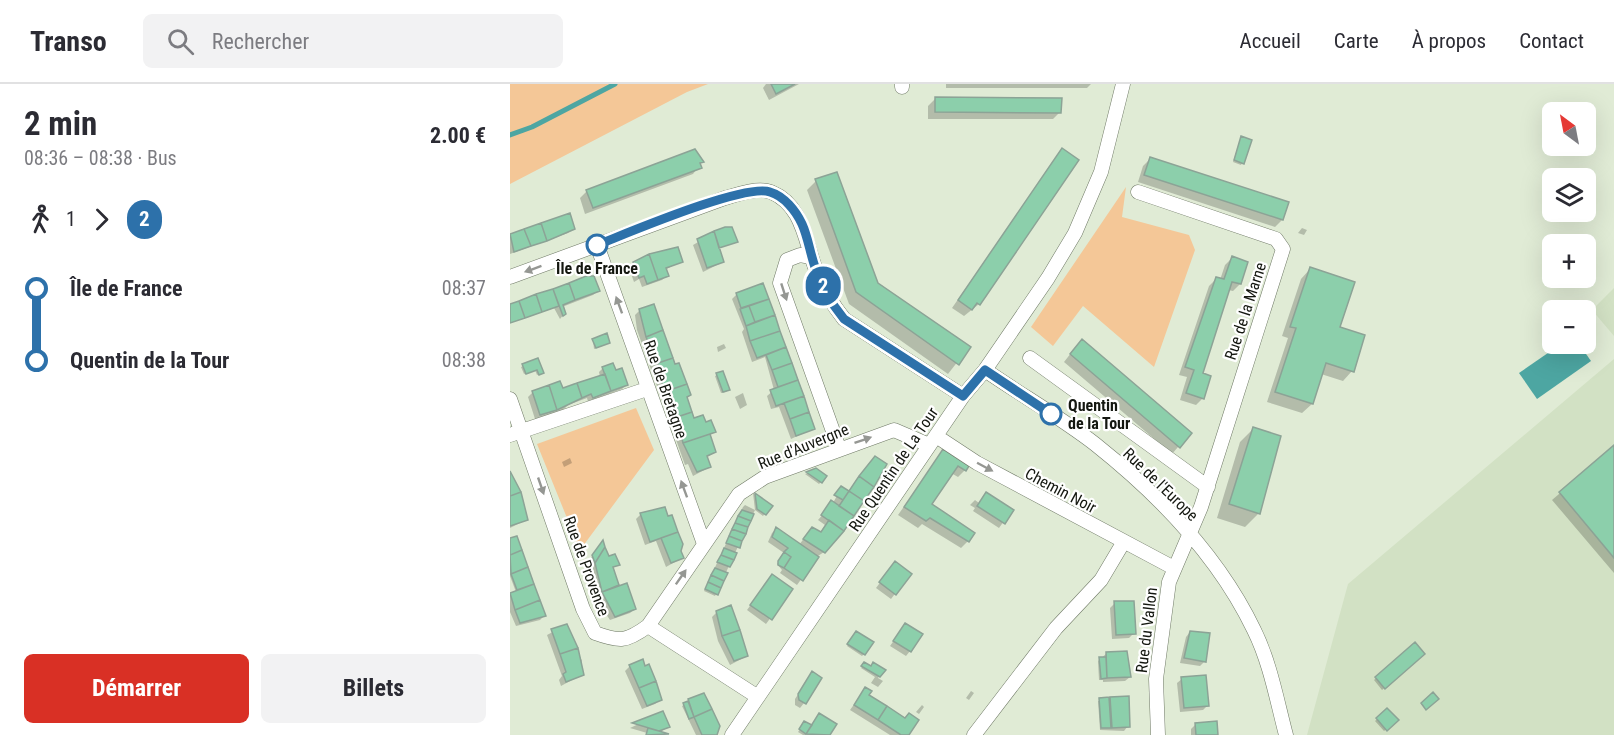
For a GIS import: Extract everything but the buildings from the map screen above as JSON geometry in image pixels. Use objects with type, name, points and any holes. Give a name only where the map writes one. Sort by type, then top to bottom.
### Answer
[{"type":"street","name":"Rue Quentin de La Tour","points":[[732,735],[963,396],[985,370],[1075,233],[1101,172],[1123,84]]},
{"type":"street","points":[[510,277],[725,198],[747,192],[770,191],[791,206],[802,224],[829,300],[844,319],[963,396]]},
{"type":"street","name":"Rue de la Marne","points":[[1138,192],[1276,239],[1283,249],[1208,487],[1188,532]]},
{"type":"street","name":"Rue de Bretagne","points":[[597,245],[704,544]]},
{"type":"street","points":[[812,257],[800,255],[787,260],[780,283],[839,448]]},
{"type":"street","points":[[1030,358],[1208,487]]},
{"type":"street","name":"Rue de l'Europe","points":[[985,370],[1094,444],[1173,515],[1188,532],[1236,595],[1256,632],[1286,735]]},
{"type":"street","points":[[516,433],[647,389]]},
{"type":"street","name":"Rue de Provence","points":[[510,399],[516,433],[583,609],[595,633],[617,641],[634,636],[648,626]]},
{"type":"street","name":"Rue d'Auvergne","points":[[648,626],[739,494],[765,477],[839,448],[894,430],[933,441]]},
{"type":"street","name":"Chemin Noir","points":[[933,441],[1174,568]]},
{"type":"street","name":"Rue du Vallon","points":[[1158,735],[1156,679],[1163,607],[1174,568],[1188,532]]},
{"type":"street","points":[[974,735],[1056,628],[1101,580],[1123,543]]},
{"type":"street","points":[[648,626],[758,697]]},
{"type":"shaded area","points":[[510,84],[708,84],[687,92],[510,184]]},
{"type":"shaded area","points":[[1126,187],[1122,217],[1189,235],[1195,250],[1154,367],[1083,306],[1053,346],[1031,327]]},
{"type":"shaded area","points":[[1614,288],[1614,336],[1596,315],[1596,306]]},
{"type":"shaded area","points":[[1614,359],[1614,735],[1307,735],[1348,584]]},
{"type":"shaded area","points":[[636,408],[654,450],[580,550],[537,444]]},
{"type":"water","points":[[1547,354],[1586,354],[1591,361],[1537,399],[1519,373]]},
{"type":"waterway","points":[[510,135],[532,127],[615,84]]},
{"type":"bus line","name":"2","points":[[597,245],[725,198],[747,192],[770,191],[791,206],[802,224],[818,276],[829,300],[844,319],[963,396],[985,370],[1051,414]]},
{"type":"place","name":"Île de France","points":[[597,245]]},
{"type":"place","name":"Quentin de la Tour","points":[[1051,414]]}]
